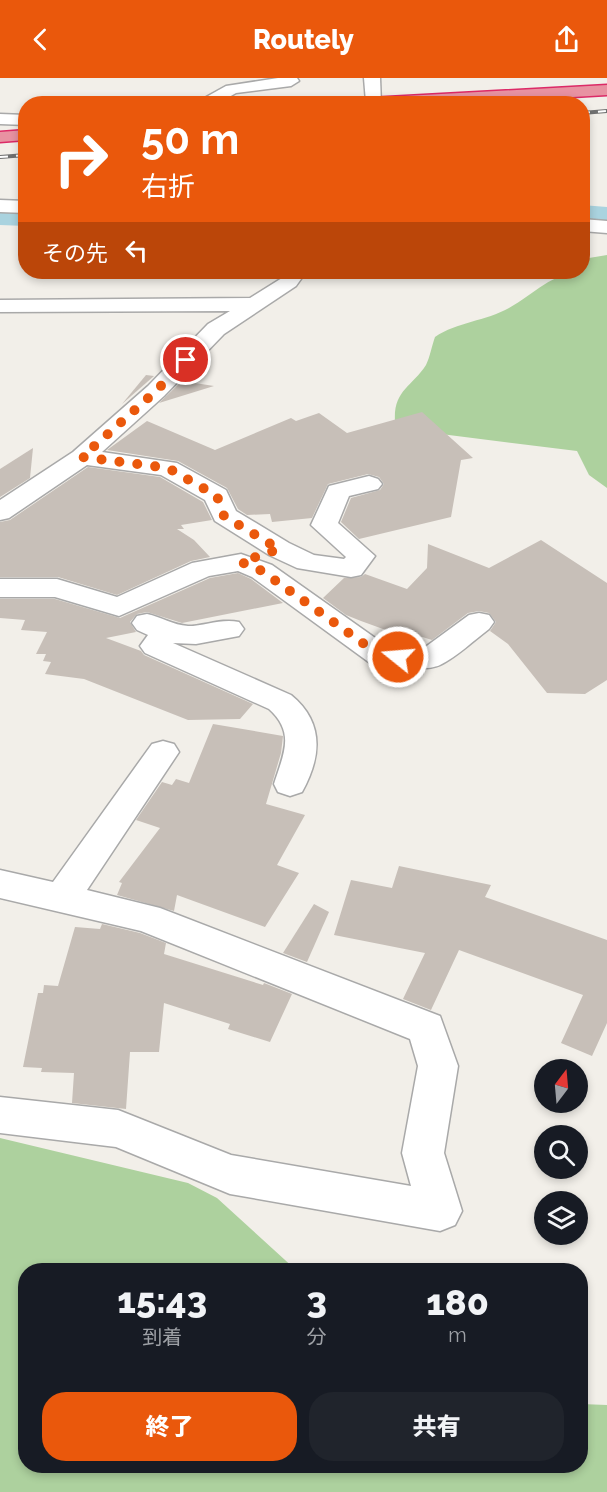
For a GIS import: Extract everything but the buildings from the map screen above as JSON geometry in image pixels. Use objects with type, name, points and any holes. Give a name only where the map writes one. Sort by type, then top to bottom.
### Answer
[{"type":"highway","points":[[490,96],[607,90]]},
{"type":"highway","points":[[0,137],[18,136]]},
{"type":"street","points":[[217,96],[246,78]]},
{"type":"street","points":[[372,78],[374,96]]},
{"type":"street","points":[[231,89],[291,81]]},
{"type":"street","points":[[0,119],[18,120]]},
{"type":"street","points":[[0,206],[18,207]]},
{"type":"street","points":[[590,225],[607,226]]},
{"type":"street","points":[[0,512],[82,457],[156,391],[216,329],[292,279]]},
{"type":"street","points":[[0,306],[254,304]]},
{"type":"street","points":[[82,457],[168,468],[217,496],[224,516],[279,549],[307,562],[351,569],[362,556],[324,525],[338,491],[369,484]]},
{"type":"street","points":[[119,607],[202,569],[241,562],[279,549]]},
{"type":"street","points":[[241,562],[262,571],[381,656],[430,658],[479,622]]},
{"type":"street","points":[[0,588],[57,588],[119,607],[165,633],[193,636],[229,629]]},
{"type":"street","points":[[165,633],[155,646],[280,702],[295,712],[304,737],[290,784]]},
{"type":"street","points":[[62,898],[163,752]]},
{"type":"street","points":[[0,884],[147,918],[426,1028],[438,1066],[423,1153],[440,1211],[230,1174],[118,1129],[0,1115]]},
{"type":"green space","points":[[607,255],[607,488],[589,475],[577,451],[441,434],[395,422],[395,411],[400,396],[426,365],[435,337],[453,328],[509,308],[555,279],[590,279],[590,258]]},
{"type":"green space","points":[[0,1138],[188,1183],[217,1198],[288,1263],[18,1263],[18,1473],[588,1473],[588,1404],[607,1405],[607,1492],[0,1492]]},
{"type":"waterway","points":[[0,214],[18,215]]},
{"type":"waterway","points":[[590,217],[607,218]]},
{"type":"railway","points":[[590,112],[607,111]]},
{"type":"railway","points":[[0,157],[18,156]]},
{"type":"route","points":[[186,360],[156,391],[82,457],[168,468],[217,496],[224,516],[279,549],[241,562],[262,571],[381,656],[398,657]]}]
